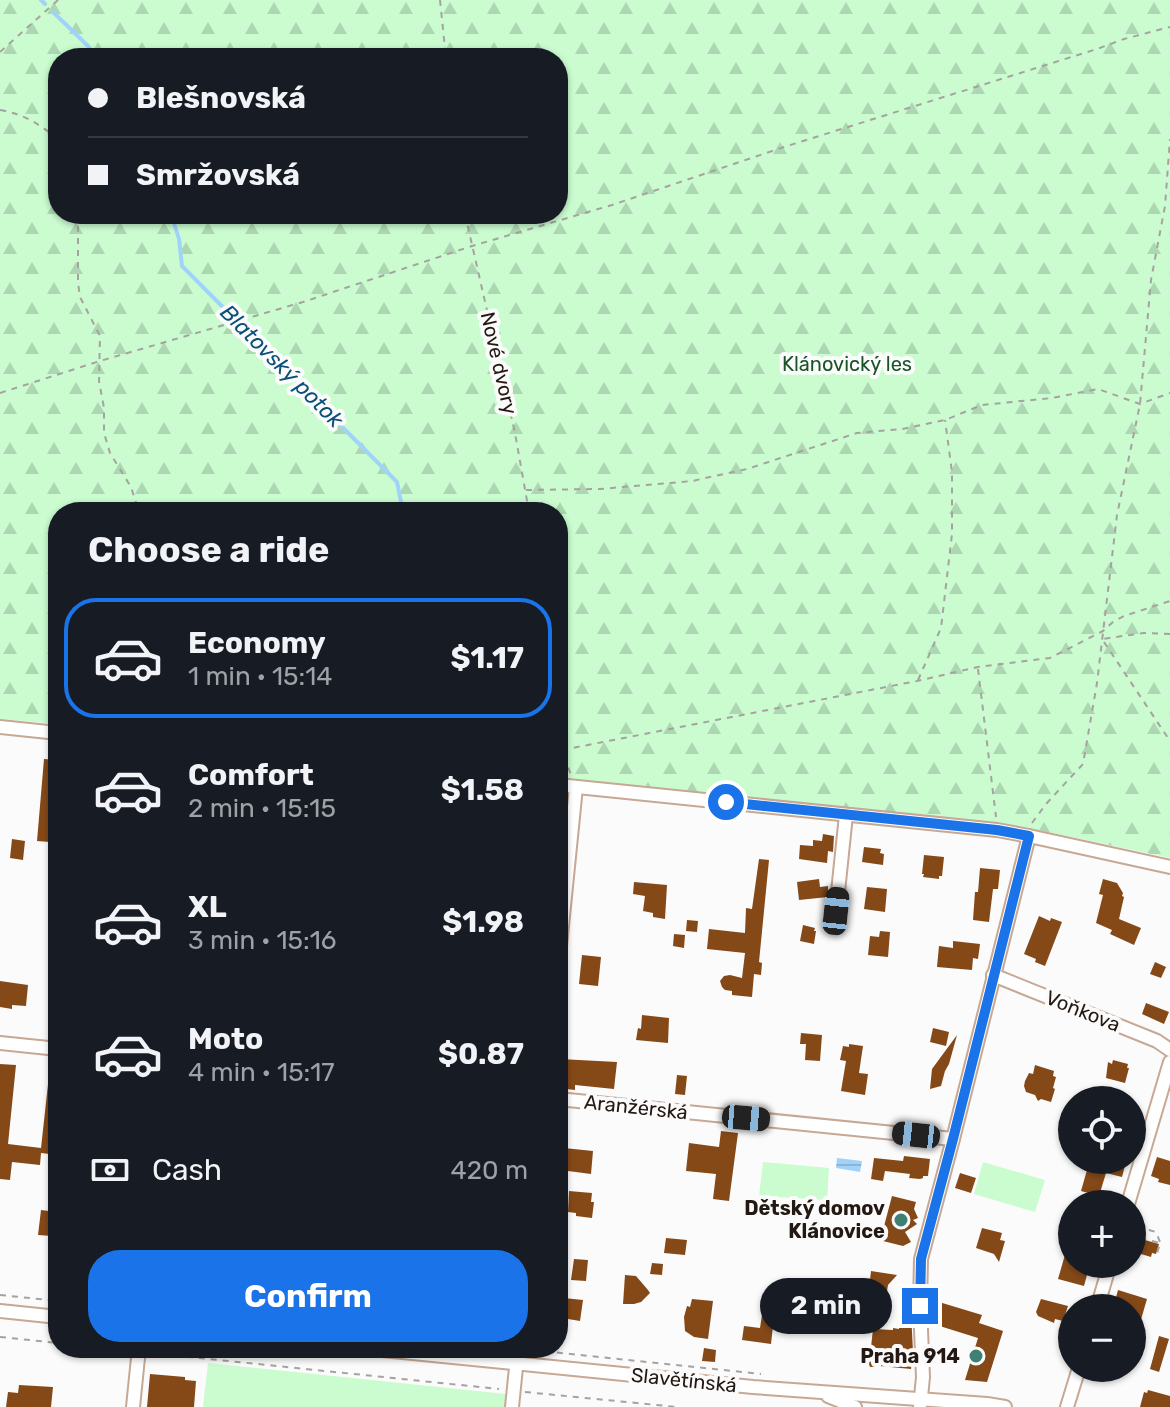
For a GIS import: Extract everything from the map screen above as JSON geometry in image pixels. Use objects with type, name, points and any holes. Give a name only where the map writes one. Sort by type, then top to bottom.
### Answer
[{"type":"street","points":[[0,727],[48,732]]},
{"type":"street","points":[[568,786],[997,830],[1170,867]]},
{"type":"street","points":[[568,860],[576,787]]},
{"type":"street","points":[[836,911],[846,815]]},
{"type":"street","points":[[903,1407],[921,1403],[921,1259],[1029,836]]},
{"type":"street","name":"Voňkova","points":[[993,975],[1157,1041],[1170,1050]]},
{"type":"street","points":[[0,1043],[48,1048]]},
{"type":"street","points":[[1132,1190],[1170,1062]]},
{"type":"street","name":"Aranžérská","points":[[568,1100],[953,1139]]},
{"type":"street","points":[[0,1311],[48,1316]]},
{"type":"street","points":[[133,1407],[138,1358]]},
{"type":"street","name":"Slavětínská","points":[[458,1358],[921,1403],[1005,1407]]},
{"type":"street","points":[[512,1407],[517,1358]]},
{"type":"street","points":[[1067,1407],[1075,1382]]},
{"type":"street","points":[[818,1392],[855,1407]]},
{"type":"path","points":[[0,52],[58,0]]},
{"type":"path","points":[[440,0],[445,48]]},
{"type":"path","points":[[568,218],[1124,39],[1170,27]]},
{"type":"path","points":[[0,110],[16,112],[48,131]]},
{"type":"path","points":[[1029,836],[1029,826],[1083,764],[1117,515],[1140,404],[1151,280],[1165,206],[1170,139]]},
{"type":"path","points":[[78,224],[80,297],[100,336],[99,381],[104,433],[110,453],[131,487],[136,502]]},
{"type":"path","name":"Nové dvory","points":[[467,224],[512,417],[528,502]]},
{"type":"path","points":[[0,393],[303,302],[547,224]]},
{"type":"path","points":[[526,490],[600,489],[692,481],[747,469],[857,433],[902,429],[945,420],[982,405],[1052,398],[1098,389],[1140,404],[1170,393]]},
{"type":"path","points":[[917,681],[941,628],[952,534],[952,472],[945,420]]},
{"type":"path","points":[[568,749],[978,667],[1050,658],[1103,631],[1124,616],[1170,601]]},
{"type":"path","points":[[1102,639],[1144,633],[1170,634]]},
{"type":"path","points":[[1102,639],[1170,741]]},
{"type":"path","points":[[978,667],[997,830]]},
{"type":"path","points":[[568,766],[576,787]]},
{"type":"path","points":[[1146,1230],[1156,1232],[1160,1237],[1156,1257]]},
{"type":"path","points":[[1146,1239],[1160,1243]]},
{"type":"path","points":[[0,1295],[48,1300]]},
{"type":"path","points":[[0,1337],[48,1342]]},
{"type":"path","points":[[568,1353],[771,1375]]},
{"type":"path","points":[[212,1358],[677,1407]]},
{"type":"green space","name":"Klánovický les","points":[[0,0],[1170,0],[1170,858],[1001,825],[568,780],[568,502],[48,502],[48,723],[0,719]]},
{"type":"green space","points":[[763,1162],[829,1168],[827,1200],[759,1196]]},
{"type":"green space","points":[[983,1162],[1045,1180],[1035,1212],[974,1194]]},
{"type":"green space","points":[[208,1363],[506,1394],[505,1407],[203,1407]]},
{"type":"water","points":[[837,1158],[862,1161],[860,1172],[836,1168]]},
{"type":"building","points":[[44,759],[48,759],[48,842],[37,841]]},
{"type":"building","points":[[823,834],[834,836],[833,852],[828,851],[827,863],[799,859],[800,845],[813,846],[813,840],[822,841]]},
{"type":"building","points":[[12,839],[25,841],[23,860],[10,858]]},
{"type":"building","points":[[864,847],[881,849],[883,865],[862,862]]},
{"type":"building","points":[[924,855],[944,857],[939,879],[923,877]]},
{"type":"building","points":[[759,859],[769,860],[759,962],[762,963],[761,975],[754,974],[752,997],[732,995],[732,991],[725,990],[720,981],[730,975],[742,978],[745,953],[707,949],[709,929],[745,933],[746,908],[752,909]]},
{"type":"building","points":[[980,868],[1000,870],[998,889],[993,889],[989,922],[973,920]]},
{"type":"building","points":[[819,879],[820,887],[828,886],[828,897],[799,900],[797,882]]},
{"type":"building","points":[[1103,879],[1117,883],[1123,893],[1119,919],[1141,928],[1134,945],[1110,934],[1112,930],[1096,923],[1103,895],[1099,894]]},
{"type":"building","points":[[634,882],[667,885],[665,919],[643,911],[645,896],[633,894]]},
{"type":"building","points":[[867,887],[887,889],[885,912],[864,909]]},
{"type":"building","points":[[1039,916],[1062,922],[1045,966],[1024,954]]},
{"type":"building","points":[[687,920],[698,921],[697,932],[686,931]]},
{"type":"building","points":[[803,925],[815,928],[814,944],[800,941]]},
{"type":"building","points":[[880,931],[890,932],[888,957],[868,955],[870,936],[879,937]]},
{"type":"building","points":[[674,934],[685,935],[684,948],[673,946]]},
{"type":"building","points":[[953,941],[980,944],[978,959],[973,958],[972,970],[937,967],[939,946],[953,948]]},
{"type":"building","points":[[582,955],[601,957],[598,986],[579,984]]},
{"type":"building","points":[[1155,962],[1166,967],[1161,978],[1150,974]]},
{"type":"building","points":[[0,981],[28,985],[26,1006],[12,1005],[12,1009],[0,1007]]},
{"type":"building","points":[[1146,1003],[1169,1012],[1164,1024],[1142,1014]]},
{"type":"building","points":[[642,1015],[669,1018],[668,1043],[636,1040]]},
{"type":"building","points":[[933,1028],[949,1032],[946,1046],[930,1042]]},
{"type":"building","points":[[801,1033],[822,1035],[820,1061],[805,1060],[806,1044],[800,1044]]},
{"type":"building","points":[[957,1035],[941,1086],[930,1089],[932,1069]]},
{"type":"building","points":[[849,1044],[863,1046],[859,1073],[868,1074],[865,1095],[841,1091],[846,1061],[840,1060],[843,1046],[849,1047]]},
{"type":"building","points":[[568,1059],[617,1062],[614,1089],[575,1085],[575,1090],[568,1089]]},
{"type":"building","points":[[1113,1060],[1128,1064],[1125,1083],[1106,1078],[1108,1062],[1112,1064]]},
{"type":"building","points":[[0,1064],[16,1065],[8,1144],[41,1148],[48,1084],[48,1154],[41,1153],[40,1165],[12,1162],[10,1180],[0,1179]]},
{"type":"building","points":[[1035,1065],[1054,1071],[1055,1089],[1051,1102],[1038,1101],[1035,1095],[1026,1092],[1025,1081],[1029,1073],[1033,1074]]},
{"type":"building","points":[[677,1075],[687,1076],[685,1095],[675,1094]]},
{"type":"building","points":[[721,1131],[738,1133],[729,1201],[713,1199],[716,1174],[686,1171],[689,1143],[719,1147]]},
{"type":"building","points":[[568,1148],[593,1151],[591,1174],[568,1171]]},
{"type":"building","points":[[904,1156],[930,1159],[928,1176],[909,1178],[910,1174],[885,1171],[883,1181],[871,1179],[874,1158],[903,1161]]},
{"type":"building","points":[[1157,1157],[1170,1161],[1170,1185],[1158,1182],[1159,1179],[1151,1176]]},
{"type":"building","points":[[960,1173],[976,1178],[971,1193],[955,1188]]},
{"type":"building","points":[[1086,1174],[1106,1174],[1101,1190],[1081,1190]]},
{"type":"building","points":[[569,1191],[592,1193],[592,1218],[568,1212]]},
{"type":"building","name":"Dětský domov Klánovice","points":[[892,1196],[916,1202],[914,1209],[918,1218],[913,1220],[917,1224],[905,1232],[911,1242],[903,1246],[883,1241],[878,1234],[883,1230]]},
{"type":"building","points":[[41,1210],[48,1211],[48,1236],[38,1235]]},
{"type":"building","points":[[982,1228],[1002,1233],[1000,1240],[1005,1241],[999,1262],[994,1254],[976,1248]]},
{"type":"building","points":[[666,1238],[687,1240],[685,1255],[664,1253]]},
{"type":"building","points":[[1146,1240],[1159,1244],[1156,1254],[1152,1253],[1151,1257],[1146,1256]]},
{"type":"building","points":[[574,1259],[588,1260],[586,1281],[571,1280]]},
{"type":"building","points":[[652,1263],[663,1264],[662,1275],[650,1274]]},
{"type":"building","points":[[871,1271],[897,1275],[888,1285],[886,1297],[872,1296],[873,1290],[869,1289]]},
{"type":"building","points":[[625,1275],[636,1276],[650,1293],[641,1302],[623,1304]]},
{"type":"building","points":[[1058,1278],[1086,1278],[1084,1286]]},
{"type":"building","points":[[820,1294],[844,1297],[841,1321],[818,1318]]},
{"type":"building","points":[[568,1298],[583,1300],[580,1321],[568,1319]]},
{"type":"building","points":[[692,1299],[713,1301],[708,1339],[694,1337],[685,1331],[684,1317]]},
{"type":"building","points":[[929,1299],[982,1315],[979,1323],[1003,1331],[987,1382],[965,1380],[978,1338],[930,1323]]},
{"type":"building","points":[[1041,1299],[1058,1303],[1058,1320],[1055,1319],[1054,1323],[1036,1312]]},
{"type":"building","points":[[898,1312],[911,1312],[911,1369],[870,1367],[868,1361],[873,1329],[899,1329]]},
{"type":"building","points":[[762,1315],[774,1317],[771,1344],[742,1340],[744,1326],[760,1328]]},
{"type":"building","points":[[1159,1336],[1169,1339],[1159,1372],[1150,1369]]},
{"type":"building","points":[[704,1348],[716,1350],[715,1362],[702,1361]]},
{"type":"building","points":[[150,1374],[196,1381],[194,1407],[147,1407]]},
{"type":"building","points":[[19,1385],[53,1387],[51,1407],[6,1407],[8,1392],[18,1393]]},
{"type":"building","points":[[1148,1390],[1170,1396],[1170,1407],[1140,1407],[1144,1392]]},
{"type":"waterway","name":"Blatovský potok","points":[[41,0],[45,4]]},
{"type":"waterway","name":"Blatovský potok","points":[[53,12],[89,48]]},
{"type":"waterway","name":"Blatovský potok","points":[[174,224],[182,266],[397,482],[401,502]]},
{"type":"place","name":"Dětský domov Klánovice","points":[[901,1220]]},
{"type":"place","name":"Praha 914","points":[[976,1356]]},
{"type":"route","points":[[726,802],[1029,836],[921,1259],[920,1306]]}]
